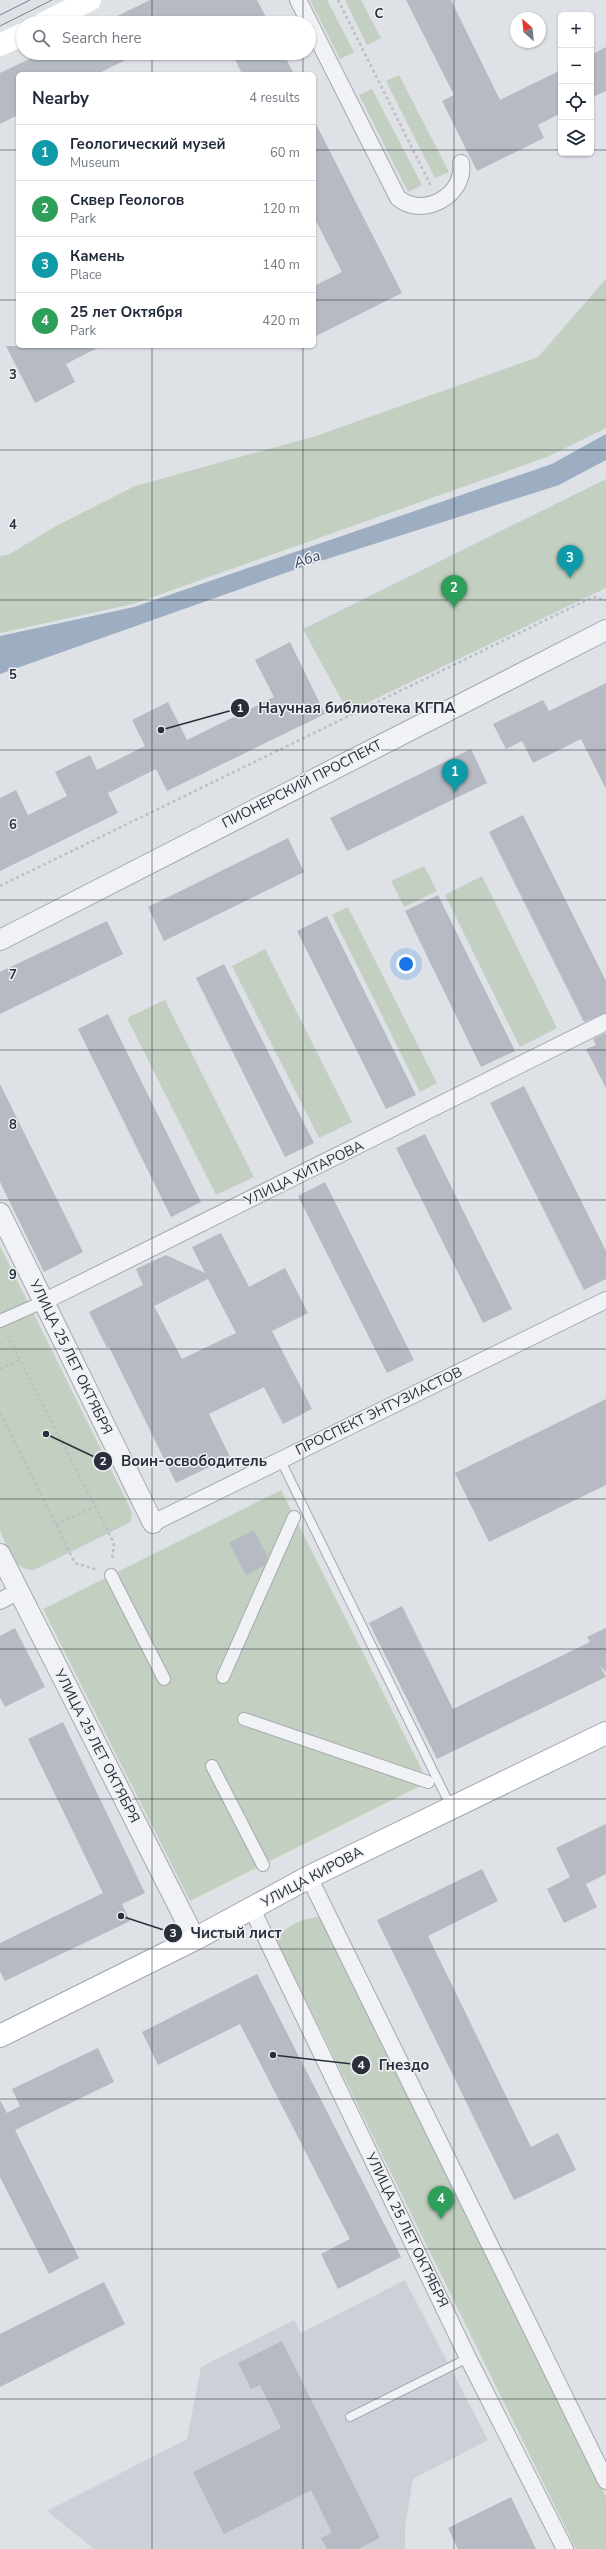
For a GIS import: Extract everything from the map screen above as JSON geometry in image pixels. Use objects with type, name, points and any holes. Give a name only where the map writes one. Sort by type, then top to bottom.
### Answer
[{"type":"main road","points":[[58,16],[90,0]]},
{"type":"main road","points":[[0,45],[16,37]]},
{"type":"main road","name":"УЛИЦА КИРОВА","points":[[0,2036],[195,1939],[309,1877],[606,1733]]},
{"type":"street","points":[[298,0],[306,16]]},
{"type":"street","points":[[316,36],[398,198],[411,205],[422,206],[438,201],[452,192],[460,181],[462,173],[461,163]]},
{"type":"street","name":"ПИОНЕРСКИЙ ПРОСПЕКТ","points":[[0,940],[606,630]]},
{"type":"street","name":"УЛИЦА ХИТАРОВА","points":[[0,1321],[43,1302],[606,1022]]},
{"type":"street","name":"УЛИЦА 25 ЛЕТ ОКТЯБРЯ","points":[[0,1213],[153,1523]]},
{"type":"street","name":"ПРОСПЕКТ ЭНТУЗИАСТОВ","points":[[153,1523],[280,1459],[606,1300]]},
{"type":"street","points":[[223,1677],[294,1517]]},
{"type":"street","name":"УЛИЦА 25 ЛЕТ ОКТЯБРЯ","points":[[0,1554],[195,1939]]},
{"type":"street","points":[[111,1575],[164,1679]]},
{"type":"street","points":[[0,1600],[19,1591]]},
{"type":"street","points":[[244,1719],[428,1782]]},
{"type":"street","points":[[212,1766],[263,1865]]},
{"type":"street","points":[[309,1877],[606,2481]]},
{"type":"street","name":"УЛИЦА 25 ЛЕТ ОКТЯБРЯ","points":[[252,1909],[468,2358],[565,2549]]},
{"type":"lane","points":[[280,1459],[451,1808]]},
{"type":"lane","points":[[350,2416],[468,2358]]},
{"type":"path","points":[[338,0],[438,201]]},
{"type":"path","points":[[0,886],[594,597],[606,600]]},
{"type":"path","points":[[0,1321],[114,1543]]},
{"type":"path","points":[[0,1369],[20,1360]]},
{"type":"path","points":[[0,1413],[75,1563],[111,1575]]},
{"type":"path","points":[[56,1525],[95,1507]]},
{"type":"shaded area","points":[[405,2280],[488,2440],[413,2479],[405,2528],[405,2549],[94,2549],[47,2511],[187,2439],[201,2367],[294,2320],[301,2333]]},
{"type":"green space","points":[[310,0],[327,0],[354,52],[340,59]]},
{"type":"green space","points":[[345,0],[361,0],[381,38],[367,45]]},
{"type":"green space","points":[[399,75],[449,172],[435,178],[386,81]]},
{"type":"green space","points":[[372,89],[422,185],[408,192],[359,95]]},
{"type":"green space","points":[[606,279],[606,428],[547,457],[133,604],[0,633],[0,556],[8,555],[56,526],[135,486],[316,436],[538,357]]},
{"type":"green space","points":[[606,479],[606,588],[348,712],[303,629]]},
{"type":"green space","points":[[424,866],[437,891],[404,907],[391,881]]},
{"type":"green space","points":[[482,876],[557,1028],[520,1047],[445,895]]},
{"type":"green space","points":[[348,907],[437,1083],[420,1092],[332,915]]},
{"type":"green space","points":[[265,949],[352,1122],[319,1138],[232,966]]},
{"type":"green space","points":[[165,1000],[254,1177],[216,1195],[127,1018]]},
{"type":"green space","points":[[0,1246],[132,1512],[131,1521],[125,1525],[34,1570],[21,1567],[16,1563],[0,1531]]},
{"type":"green space","points":[[281,1490],[428,1782],[190,1901],[43,1609]]},
{"type":"green space","points":[[321,1917],[606,2497],[606,2549],[576,2549],[277,1941],[284,1931],[295,1923]]},
{"type":"water","name":"Аба","points":[[606,434],[606,460],[559,485],[308,565],[0,674],[0,636],[134,607],[552,464]]},
{"type":"building","points":[[150,0],[257,0],[265,16],[214,16],[117,16]]},
{"type":"building","points":[[406,0],[451,0],[500,100],[558,71],[558,115],[538,125],[544,138],[477,171],[442,101],[454,95]]},
{"type":"building","points":[[606,47],[606,91],[594,97],[594,84],[594,53]]},
{"type":"building","points":[[27,60],[126,60],[101,72],[16,72],[16,116],[0,124],[0,73]]},
{"type":"building","points":[[235,60],[287,60],[293,72],[241,72]]},
{"type":"building","points":[[316,124],[402,293],[316,336],[316,285],[342,272],[316,221]]},
{"type":"building","points":[[6,346],[16,346],[16,348],[97,348],[66,364],[75,382],[35,403]]},
{"type":"building","points":[[290,642],[325,714],[167,791],[156,769],[108,793],[118,813],[0,871],[0,798],[16,790],[28,815],[67,796],[55,772],[90,755],[97,770],[145,746],[132,720],[168,702],[187,740],[274,697],[255,660]]},
{"type":"building","points":[[606,683],[606,789],[581,739],[533,763],[522,741],[506,749],[493,724],[543,700],[549,711]]},
{"type":"building","points":[[471,749],[487,783],[347,851],[330,818]]},
{"type":"building","points":[[523,815],[606,981],[606,1013],[584,1022],[489,832]]},
{"type":"building","points":[[288,838],[304,872],[164,941],[148,907]]},
{"type":"building","points":[[438,895],[515,1051],[481,1067],[405,911]]},
{"type":"building","points":[[327,916],[416,1095],[386,1109],[297,931]]},
{"type":"building","points":[[107,921],[123,954],[0,1014],[0,972]]},
{"type":"building","points":[[224,964],[314,1143],[285,1157],[196,978]]},
{"type":"building","points":[[108,1014],[201,1202],[171,1217],[78,1029]]},
{"type":"building","points":[[606,1033],[606,1088],[586,1049],[596,1045],[593,1039]]},
{"type":"building","points":[[0,1084],[83,1252],[44,1272],[0,1182]]},
{"type":"building","points":[[524,1086],[606,1251],[606,1279],[584,1290],[490,1103]]},
{"type":"building","points":[[425,1134],[512,1309],[483,1323],[396,1148]]},
{"type":"building","points":[[325,1182],[414,1360],[387,1373],[298,1196]]},
{"type":"building","points":[[221,1233],[249,1287],[285,1268],[308,1313],[272,1331],[312,1409],[283,1424],[264,1387],[209,1414],[230,1457],[176,1483],[109,1347],[107,1348],[89,1312],[143,1285],[136,1269],[166,1255],[205,1273],[192,1247]],"holes":[[[208,1279],[236,1333],[182,1359],[154,1306]]]},
{"type":"building","points":[[606,1399],[606,1485],[489,1542],[455,1473]]},
{"type":"building","points":[[254,1530],[268,1557],[264,1566],[246,1575],[229,1543]]},
{"type":"building","points":[[402,1606],[453,1709],[590,1642],[587,1637],[606,1628],[606,1672],[600,1666],[606,1677],[437,1759],[369,1623]]},
{"type":"building","points":[[15,1628],[45,1687],[5,1707],[0,1698],[0,1636]]},
{"type":"building","points":[[63,1722],[145,1893],[122,1904],[130,1921],[5,1981],[0,1971],[0,1943],[103,1893],[28,1739]]},
{"type":"building","points":[[606,1824],[606,1874],[586,1884],[597,1907],[564,1923],[547,1889],[570,1877],[556,1848]]},
{"type":"building","points":[[482,1869],[498,1901],[428,1936],[531,2147],[558,2133],[576,2170],[514,2200],[377,1920]]},
{"type":"building","points":[[257,1974],[401,2257],[338,2289],[321,2254],[350,2239],[240,2024],[158,2065],[142,2032]]},
{"type":"building","points":[[98,2048],[114,2082],[15,2130],[79,2258],[49,2274],[0,2177],[0,2100],[7,2113],[20,2106],[12,2089]]},
{"type":"building","points":[[104,2282],[125,2324],[0,2387],[0,2334]]},
{"type":"building","points":[[282,2341],[380,2538],[358,2549],[327,2549],[321,2538],[332,2533],[311,2490],[224,2534],[193,2472],[281,2428],[260,2385],[251,2389],[238,2363]]},
{"type":"building","points":[[511,2497],[536,2549],[458,2549],[448,2528]]},
{"type":"tram line","points":[[0,15],[30,0]]},
{"type":"tram line","points":[[20,16],[52,0]]},
{"type":"tram line","points":[[0,26],[16,18]]},
{"type":"place","name":"Камень","points":[[570,578]]},
{"type":"place","name":"Сквер Геологов","points":[[454,608]]},
{"type":"place","name":"Научная библиотека КГПА","points":[[161,730]]},
{"type":"place","name":"Геологический музей","points":[[455,792]]},
{"type":"place","name":"Воин-освободитель","points":[[46,1434]]},
{"type":"place","name":"Чистый лист","points":[[121,1916]]},
{"type":"place","name":"Гнездо","points":[[273,2055]]},
{"type":"place","name":"25 лет Октября","points":[[441,2219]]}]
